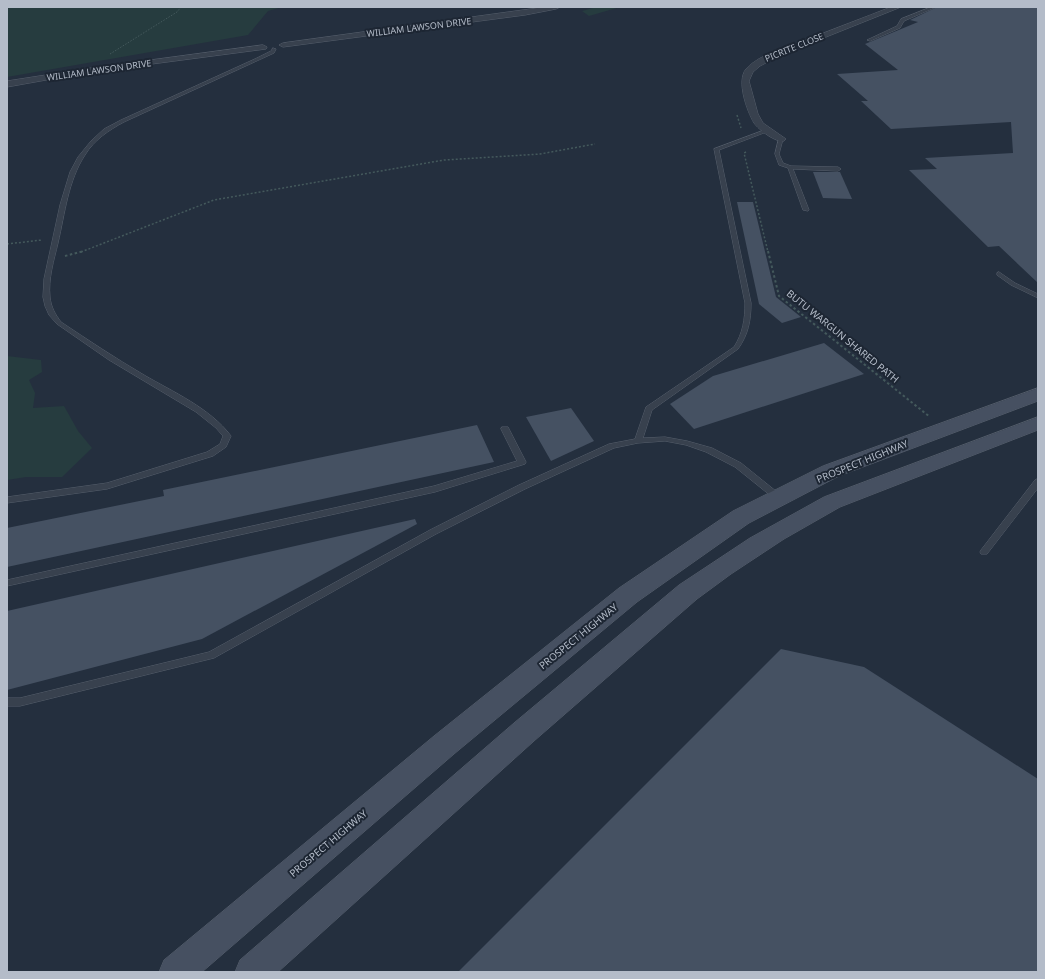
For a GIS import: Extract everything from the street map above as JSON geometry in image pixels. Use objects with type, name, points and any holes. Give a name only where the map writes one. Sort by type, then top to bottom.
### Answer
[{"type":"main road","name":"PROSPECT HIGHWAY","points":[[176,972],[444,745],[628,595],[741,517],[831,471],[1038,394]]},
{"type":"main road","points":[[252,972],[524,732],[688,592],[714,573],[803,517],[832,502],[1038,423]]},
{"type":"street","name":"WILLIAM LAWSON DRIVE","points":[[264,47],[264,45],[269,43],[283,45],[525,14],[556,7]]},
{"type":"street","name":"PICRITE CLOSE","points":[[781,139],[760,125],[753,114],[745,81],[750,71],[757,64],[778,53],[897,7]]},
{"type":"street","name":"WILLIAM LAWSON DRIVE","points":[[7,84],[91,70],[264,47],[274,49],[280,48],[283,45]]},
{"type":"lane","points":[[869,40],[899,26],[902,20],[934,7]]},
{"type":"lane","points":[[7,500],[107,486],[179,465],[210,454],[223,445],[227,436],[219,426],[205,414],[125,367],[59,324],[52,316],[46,302],[46,282],[69,182],[86,149],[110,128],[134,115],[273,52],[274,49]]},
{"type":"lane","points":[[638,441],[649,409],[736,348],[744,337],[748,314],[748,303],[716,149],[768,130]]},
{"type":"lane","points":[[781,139],[777,154],[781,164],[790,167],[838,169]]},
{"type":"lane","points":[[790,167],[806,210]]},
{"type":"lane","points":[[999,274],[1012,284],[1038,296]]},
{"type":"lane","points":[[7,583],[435,489],[522,462],[505,429]]},
{"type":"lane","points":[[7,702],[20,702],[211,655],[433,532],[522,487],[612,446],[638,441],[665,439],[687,443],[709,450],[738,465],[779,498]]},
{"type":"lane","points":[[984,552],[1038,482]]},
{"type":"path","points":[[105,57],[144,34],[177,12],[181,7]]},
{"type":"path","points":[[52,258],[78,253],[214,200],[444,160],[540,154],[595,144]]},
{"type":"path","name":"BUTU WARGUN SHARED PATH","points":[[751,150],[744,153],[779,296],[932,419]]},
{"type":"path","points":[[7,244],[56,239]]},
{"type":"green space","points":[[7,7],[282,7],[268,11],[248,35],[7,77]]},
{"type":"green space","points":[[596,7],[620,7],[589,16],[582,11]]},
{"type":"green space","points":[[7,356],[41,360],[42,372],[29,380],[35,393],[33,408],[64,406],[78,431],[92,448],[62,477],[26,477],[7,480]]},
{"type":"building","points":[[937,7],[1038,7],[1038,283],[999,246],[988,247],[909,170],[937,169],[925,158],[1013,153],[1011,122],[891,129],[861,101],[868,101],[837,74],[898,70],[865,44],[918,22],[910,20]]},
{"type":"building","points":[[813,172],[840,172],[852,199],[823,198]]},
{"type":"building","points":[[737,202],[753,202],[776,297],[801,317],[782,323],[759,304]]},
{"type":"building","points":[[824,343],[864,374],[694,429],[670,404],[713,376]]},
{"type":"building","points":[[571,408],[594,441],[551,461],[526,417]]},
{"type":"building","points":[[477,425],[494,462],[7,567],[7,528],[164,496],[163,490]]},
{"type":"building","points":[[415,519],[417,524],[202,639],[7,690],[7,611]]},
{"type":"building","points":[[781,649],[864,667],[1038,779],[1038,972],[458,972]]}]
